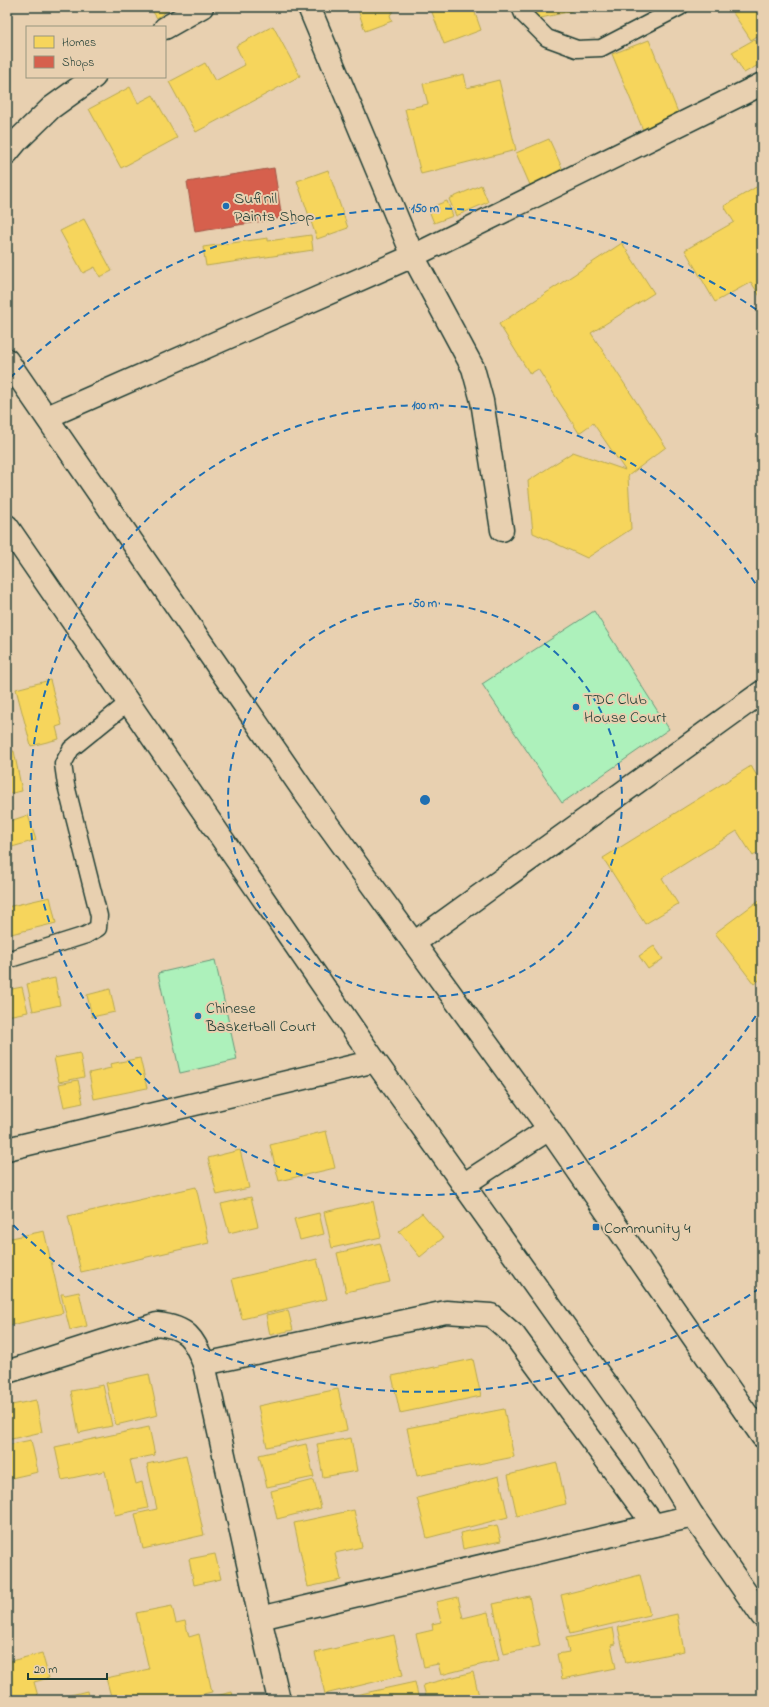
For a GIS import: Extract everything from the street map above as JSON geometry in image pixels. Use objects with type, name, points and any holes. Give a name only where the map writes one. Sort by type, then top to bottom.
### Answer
[{"type":"street","points":[[166,27],[202,7]]},
{"type":"street","points":[[309,7],[412,256],[473,368],[482,401],[502,530]]},
{"type":"street","points":[[7,153],[17,141],[51,108],[93,78]]},
{"type":"street","points":[[47,417],[412,256],[762,84]]},
{"type":"street","points":[[7,360],[307,796],[549,1129],[762,1436]]},
{"type":"street","points":[[7,526],[375,1061],[648,1443],[692,1516],[762,1616]]},
{"type":"street","points":[[414,943],[762,692]]},
{"type":"street","points":[[7,1149],[375,1061]]},
{"type":"street","points":[[463,1185],[549,1129]]},
{"type":"street","points":[[204,1364],[446,1312],[491,1315],[514,1334],[654,1525]]},
{"type":"street","points":[[7,1372],[158,1324],[173,1325],[193,1340],[204,1364],[279,1700]]},
{"type":"street","points":[[260,1618],[692,1516]]},
{"type":"lane","points":[[520,7],[523,14],[547,38],[577,49],[601,48],[680,7]]},
{"type":"lane","points":[[7,960],[86,935],[98,928],[99,916],[66,785],[63,764],[71,749],[129,702]]},
{"type":"green space","name":"TDC Club House Court","points":[[594,611],[669,729],[562,803],[482,684]]},
{"type":"green space","name":"Chinese Basketball Court","points":[[215,960],[237,1060],[180,1073],[158,973]]},
{"type":"building: Homes","points":[[154,7],[172,7],[157,18],[151,9]]},
{"type":"building: Homes","points":[[357,7],[395,7],[395,9],[390,15],[392,21],[365,31]]},
{"type":"building: Homes","points":[[430,7],[473,7],[481,30],[444,44]]},
{"type":"building: Homes","points":[[529,7],[577,7],[572,8],[572,11],[532,20]]},
{"type":"building: Homes","points":[[729,7],[760,7],[762,9],[762,33],[751,40]]},
{"type":"building: Homes","points":[[273,26],[300,76],[196,132],[169,82],[205,63],[215,81],[245,65],[236,46]]},
{"type":"building: Homes","points":[[755,39],[762,52],[762,63],[744,73],[732,52]]},
{"type":"building: Homes","points":[[649,40],[679,115],[643,130],[612,54]]},
{"type":"building: Homes","points":[[464,74],[467,88],[499,80],[516,150],[421,174],[405,109],[428,104],[423,84]]},
{"type":"building: Homes","points":[[130,87],[138,103],[153,95],[177,138],[121,168],[89,109]]},
{"type":"building: Homes","points":[[549,139],[563,170],[530,185],[516,153]]},
{"type":"building: Homes","points":[[328,170],[348,228],[317,239],[297,181]]},
{"type":"building: Homes","points":[[481,185],[488,202],[456,216],[449,199]]},
{"type":"building: Homes","points":[[758,186],[762,193],[762,297],[761,298],[751,282],[715,302],[685,250],[734,222],[724,206]]},
{"type":"building: Homes","points":[[447,201],[453,216],[434,223],[428,208]]},
{"type":"building: Homes","points":[[84,219],[112,271],[100,277],[95,267],[83,273],[60,231]]},
{"type":"building: Homes","points":[[311,235],[313,250],[206,266],[203,247],[268,238],[268,241]]},
{"type":"building: Homes","points":[[622,243],[654,293],[591,333],[666,447],[628,476],[631,529],[587,558],[533,533],[528,481],[573,452],[625,470],[593,423],[579,433],[538,369],[530,374],[499,324]]},
{"type":"building: Homes","points":[[50,680],[62,725],[56,727],[59,739],[31,746],[16,689]]},
{"type":"building: Homes","points":[[14,751],[22,791],[7,794],[7,752]]},
{"type":"building: Homes","points":[[751,766],[762,784],[762,850],[753,856],[737,831],[662,878],[678,904],[645,924],[603,858]]},
{"type":"building: Homes","points":[[28,815],[36,840],[12,847],[7,832],[7,822]]},
{"type":"building: Homes","points":[[50,897],[56,923],[7,935],[7,907]]},
{"type":"building: Homes","points":[[762,898],[762,978],[754,984],[715,933]]},
{"type":"building: Homes","points":[[654,946],[663,959],[648,969],[639,956]]},
{"type":"building: Homes","points":[[55,978],[60,1005],[33,1011],[27,984]]},
{"type":"building: Homes","points":[[22,987],[28,1012],[7,1016],[7,990]]},
{"type":"building: Homes","points":[[110,989],[115,1012],[92,1017],[87,995]]},
{"type":"building: Homes","points":[[80,1053],[84,1077],[59,1082],[54,1058]]},
{"type":"building: Homes","points":[[140,1058],[147,1088],[94,1099],[89,1073],[111,1068],[110,1064]]},
{"type":"building: Homes","points":[[78,1080],[83,1103],[64,1107],[59,1084]]},
{"type":"building: Homes","points":[[326,1131],[335,1168],[279,1181],[270,1145]]},
{"type":"building: Homes","points":[[240,1150],[249,1188],[217,1195],[208,1158]]},
{"type":"building: Homes","points":[[196,1187],[209,1243],[81,1272],[68,1216]]},
{"type":"building: Homes","points":[[251,1197],[258,1226],[229,1233],[221,1204]]},
{"type":"building: Homes","points":[[373,1201],[381,1237],[332,1248],[324,1212]]},
{"type":"building: Homes","points":[[319,1213],[324,1234],[300,1240],[294,1219]]},
{"type":"building: Homes","points":[[422,1213],[443,1238],[420,1257],[399,1231]]},
{"type":"building: Homes","points":[[44,1231],[63,1313],[7,1326],[7,1239]]},
{"type":"building: Homes","points":[[380,1243],[390,1282],[346,1292],[337,1253]]},
{"type":"building: Homes","points":[[317,1259],[327,1299],[242,1319],[232,1279]]},
{"type":"building: Homes","points":[[79,1292],[87,1326],[70,1330],[61,1294],[65,1295]]},
{"type":"building: Homes","points":[[288,1310],[293,1330],[270,1335],[266,1315]]},
{"type":"building: Homes","points":[[473,1359],[481,1396],[400,1413],[392,1376]]},
{"type":"building: Homes","points":[[149,1374],[158,1415],[116,1425],[106,1383]]},
{"type":"building: Homes","points":[[103,1385],[112,1426],[79,1433],[71,1391]]},
{"type":"building: Homes","points":[[338,1389],[347,1430],[267,1447],[258,1406]]},
{"type":"building: Homes","points":[[36,1400],[42,1432],[7,1440],[7,1406]]},
{"type":"building: Homes","points":[[504,1409],[514,1457],[417,1476],[407,1428]]},
{"type":"building: Homes","points":[[149,1427],[155,1455],[130,1460],[136,1484],[142,1482],[148,1508],[115,1515],[105,1471],[62,1480],[55,1447]]},
{"type":"building: Homes","points":[[351,1438],[357,1471],[323,1477],[317,1444]]},
{"type":"building: Homes","points":[[31,1440],[38,1472],[7,1479],[7,1445]]},
{"type":"building: Homes","points":[[306,1444],[314,1477],[267,1487],[259,1455]]},
{"type":"building: Homes","points":[[186,1455],[204,1535],[143,1549],[135,1514],[157,1509],[147,1464]]},
{"type":"building: Homes","points":[[557,1463],[566,1504],[517,1516],[508,1475]]},
{"type":"building: Homes","points":[[499,1476],[508,1517],[427,1538],[417,1498]]},
{"type":"building: Homes","points":[[314,1480],[321,1508],[277,1519],[271,1491]]},
{"type":"building: Homes","points":[[354,1510],[362,1547],[335,1553],[341,1580],[308,1587],[294,1523]]},
{"type":"building: Homes","points":[[497,1525],[501,1541],[463,1549],[460,1533]]},
{"type":"building: Homes","points":[[215,1554],[221,1579],[194,1585],[189,1559]]},
{"type":"building: Homes","points":[[640,1575],[650,1615],[570,1634],[561,1595]]},
{"type":"building: Homes","points":[[529,1596],[540,1646],[504,1654],[493,1604]]},
{"type":"building: Homes","points":[[458,1597],[463,1618],[488,1612],[499,1660],[441,1675],[438,1664],[424,1667],[416,1634],[433,1630],[432,1624],[441,1622],[436,1602]]},
{"type":"building: Homes","points":[[172,1606],[176,1623],[185,1621],[189,1637],[199,1634],[212,1692],[177,1700],[112,1700],[106,1678],[149,1669],[136,1613]]},
{"type":"building: Homes","points":[[677,1614],[684,1651],[626,1663],[618,1627]]},
{"type":"building: Homes","points":[[613,1628],[616,1644],[611,1645],[616,1668],[562,1679],[557,1654],[569,1652],[566,1638]]},
{"type":"building: Homes","points":[[394,1635],[403,1675],[325,1694],[315,1653]]},
{"type":"building: Homes","points":[[42,1653],[49,1678],[34,1682],[39,1700],[12,1700],[7,1680],[7,1662]]},
{"type":"building: Homes","points":[[473,1672],[480,1700],[427,1700],[423,1685]]},
{"type":"building: Homes","points":[[415,1682],[419,1700],[333,1700]]},
{"type":"building: Homes","points":[[87,1691],[89,1700],[51,1700]]},
{"type":"building: Homes","points":[[232,1692],[234,1700],[200,1700]]},
{"type":"building: Shops","points":[[274,168],[282,218],[195,232],[187,182]]},
{"type":"place","name":"Sufinil Paints Shop","points":[[226,206]]},
{"type":"place","name":"TDC Club House Court","points":[[576,707]]},
{"type":"place","name":"Chinese Basketball Court","points":[[198,1016]]},
{"type":"place","name":"Community 4","points":[[596,1227]]}]
